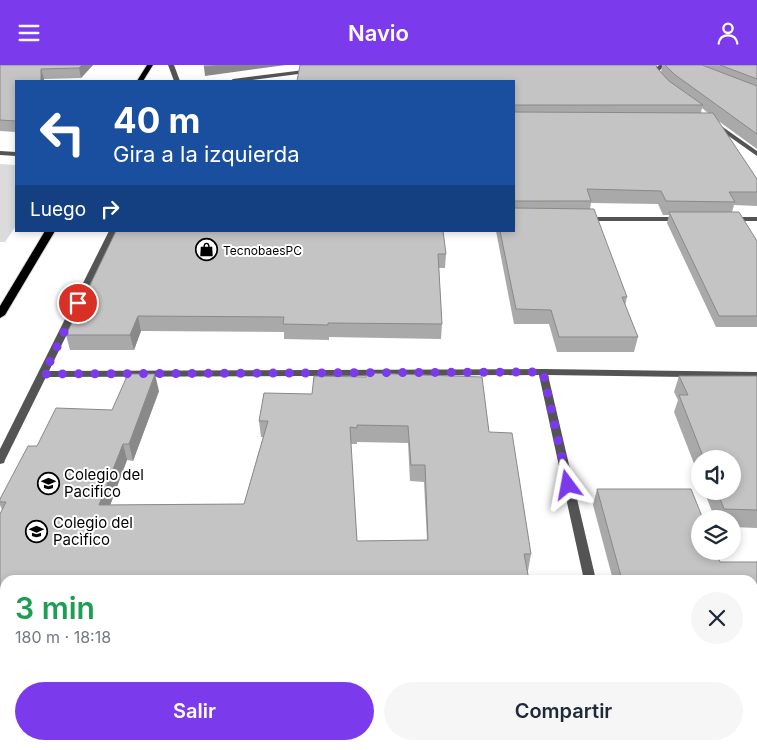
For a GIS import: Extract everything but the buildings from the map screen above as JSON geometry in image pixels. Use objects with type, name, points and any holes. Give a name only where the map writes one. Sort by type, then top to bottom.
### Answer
[{"type":"main road","points":[[141,80],[150,65]]},
{"type":"main road","points":[[0,315],[49,232]]},
{"type":"street","points":[[171,65],[177,80]]},
{"type":"street","points":[[662,65],[656,71],[657,76],[662,82]]},
{"type":"street","points":[[241,80],[316,71]]},
{"type":"street","points":[[711,121],[757,154]]},
{"type":"street","points":[[0,153],[15,154]]},
{"type":"street","points":[[572,219],[689,219]]},
{"type":"street","points":[[718,219],[757,219]]},
{"type":"street","points":[[0,460],[113,232]]},
{"type":"street","points":[[44,374],[543,372],[757,375]]},
{"type":"street","points":[[543,372],[589,575]]},
{"type":"shaded area","points":[[0,164],[15,165],[15,227],[5,242],[0,242]]},
{"type":"place","name":"TecnobaesPC","points":[[207,250]]},
{"type":"place","name":"Colegio del Pacifico","points":[[48,483]]},
{"type":"place","name":"Colegio del Pacìfico","points":[[37,531]]},
{"type":"route","points":[[78,303],[44,374],[543,372],[568,485]]}]
